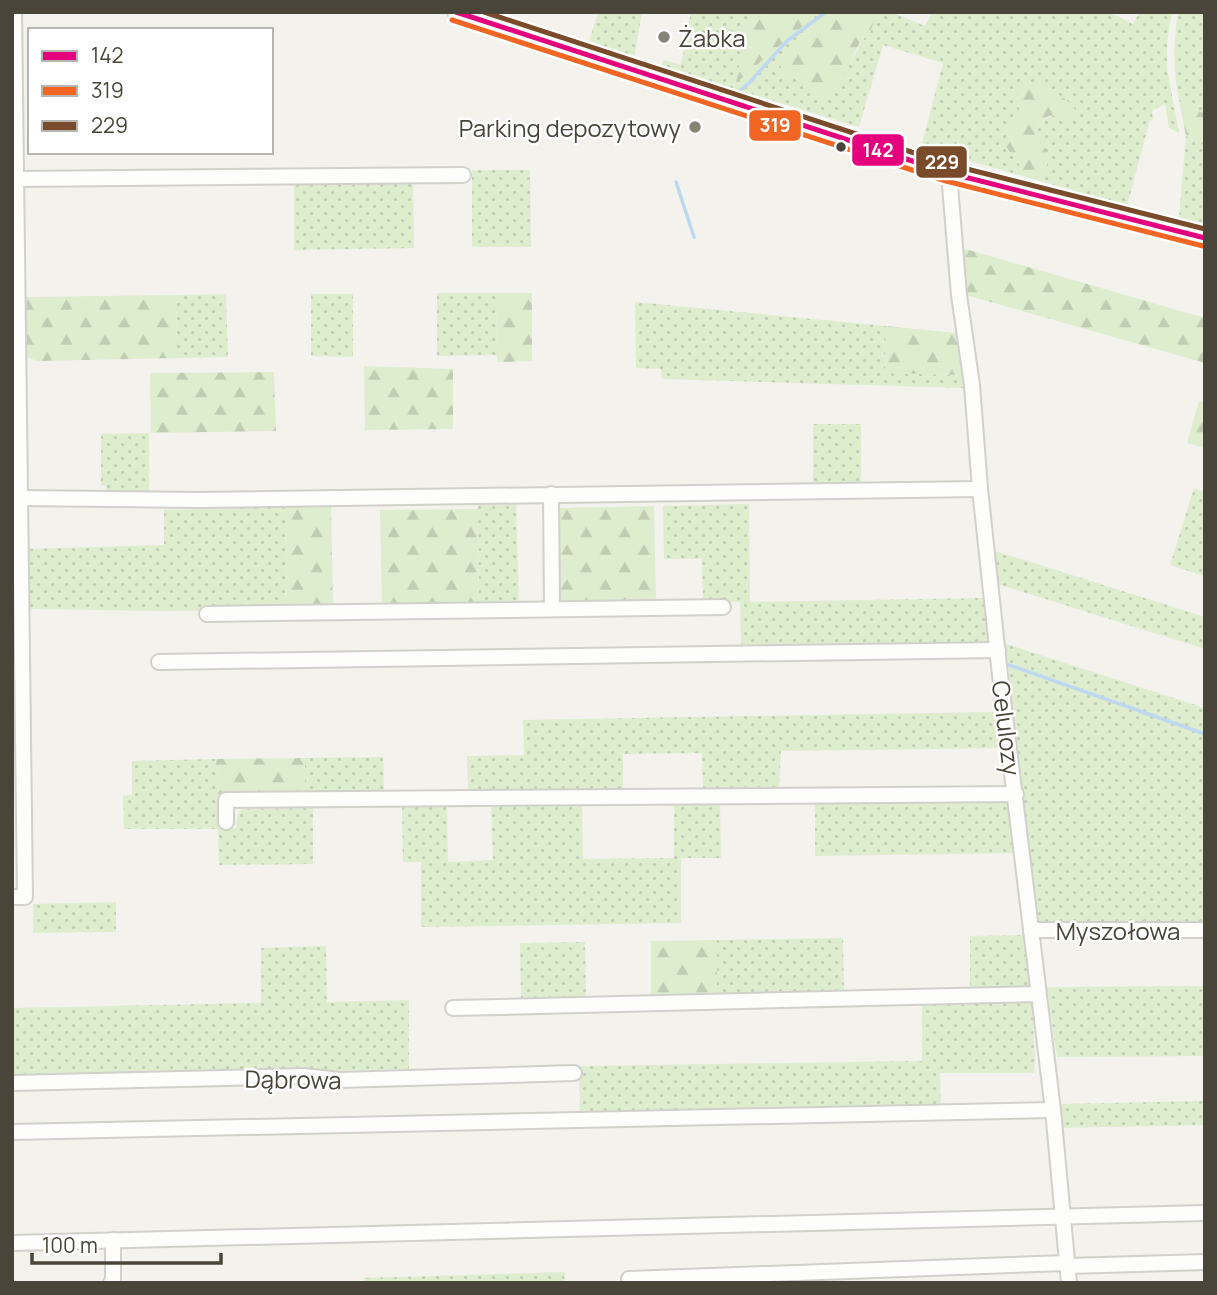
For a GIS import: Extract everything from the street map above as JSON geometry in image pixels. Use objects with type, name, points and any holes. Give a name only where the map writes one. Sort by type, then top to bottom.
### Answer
[{"type":"street","points":[[14,12],[20,498],[17,534],[19,897]]},
{"type":"street","points":[[455,12],[949,173],[1205,238]]},
{"type":"street","name":"Celulozy","points":[[949,173],[959,295],[972,385],[980,489],[1053,1110],[1069,1283]]},
{"type":"street","points":[[16,179],[463,175]]},
{"type":"street","points":[[20,498],[199,500],[980,489]]},
{"type":"street","points":[[551,494],[552,609]]},
{"type":"street","points":[[207,614],[723,607]]},
{"type":"street","points":[[159,662],[999,655]]},
{"type":"street","points":[[226,822],[226,800],[1016,794]]},
{"type":"street","name":"Myszołowa","points":[[1031,930],[1205,930]]},
{"type":"street","points":[[453,1008],[1038,994]]},
{"type":"street","name":"Dąbrowa","points":[[12,1083],[304,1076],[340,1080],[574,1073]]},
{"type":"street","points":[[12,1132],[1053,1110]]},
{"type":"street","points":[[12,1243],[1205,1213]]},
{"type":"street","points":[[111,1283],[113,1240]]},
{"type":"street","points":[[629,1279],[1205,1262]]},
{"type":"green space","points":[[598,12],[642,12],[634,59],[588,45]]},
{"type":"green space","points":[[691,12],[765,12],[745,27],[737,82],[819,12],[835,12],[791,47],[795,79],[821,97],[849,65],[862,41],[871,31],[875,15],[879,12],[891,12],[925,26],[933,12],[1109,12],[1133,24],[1140,12],[1172,12],[1167,42],[1167,68],[1179,133],[1169,128],[1165,104],[1152,111],[1153,121],[1150,120],[1127,206],[1044,182],[1047,173],[1035,131],[1050,116],[1072,118],[1049,91],[1029,81],[1017,96],[1020,112],[1009,128],[1006,147],[1019,163],[1019,175],[921,147],[943,63],[883,45],[859,127],[748,93],[739,96],[658,71],[664,60],[681,65]]},
{"type":"green space","points":[[765,12],[819,12],[736,83],[745,27]]},
{"type":"green space","points":[[835,12],[879,12],[841,81],[821,97],[804,83],[788,76],[777,62],[791,47]]},
{"type":"green space","points":[[1178,12],[1205,12],[1205,114],[1179,101],[1174,56]]},
{"type":"green space","points":[[1021,81],[1055,92],[1071,104],[1079,117],[1050,116],[1035,131],[1038,140],[1047,150],[1047,173],[1044,182],[1019,175],[1019,163],[1006,147],[1009,128],[1020,112],[1017,96]]},
{"type":"green space","points":[[1179,101],[1205,114],[1205,146],[1186,136]]},
{"type":"green space","points":[[1186,136],[1205,146],[1205,224],[1179,218]]},
{"type":"green space","points":[[472,170],[530,170],[531,247],[472,247]]},
{"type":"green space","points":[[294,181],[413,181],[414,248],[294,250]]},
{"type":"green space","points":[[962,248],[1205,318],[1205,363],[966,295]]},
{"type":"green space","points":[[437,293],[496,293],[497,355],[437,356]]},
{"type":"green space","points":[[496,293],[532,293],[532,361],[497,362]]},
{"type":"green space","points":[[226,294],[228,357],[177,358],[176,295]]},
{"type":"green space","points":[[311,294],[353,294],[353,357],[311,356]]},
{"type":"green space","points":[[176,295],[177,358],[37,361],[25,356],[25,297]]},
{"type":"green space","points":[[635,302],[886,326],[885,373],[962,375],[964,388],[662,379],[661,369],[636,368]]},
{"type":"green space","points":[[886,326],[957,333],[962,375],[885,373]]},
{"type":"green space","points":[[364,366],[453,369],[453,429],[365,430]]},
{"type":"green space","points":[[274,372],[276,431],[151,433],[150,373]]},
{"type":"green space","points":[[1199,401],[1205,402],[1205,448],[1187,443]]},
{"type":"green space","points":[[813,424],[861,424],[861,485],[813,486]]},
{"type":"green space","points":[[149,433],[149,494],[107,495],[106,486],[101,486],[101,434]]},
{"type":"green space","points":[[1194,488],[1205,492],[1205,576],[1170,565]]},
{"type":"green space","points":[[516,504],[519,605],[479,606],[478,505]]},
{"type":"green space","points":[[749,504],[750,602],[985,598],[988,642],[741,645],[740,602],[703,602],[702,559],[664,559],[663,506]]},
{"type":"green space","points":[[331,506],[333,608],[287,609],[286,507]]},
{"type":"green space","points":[[654,506],[656,603],[558,604],[557,508]]},
{"type":"green space","points":[[286,507],[287,609],[27,609],[26,549],[164,545],[164,510]]},
{"type":"green space","points":[[478,509],[479,606],[382,607],[380,510]]},
{"type":"green space","points":[[995,551],[1205,617],[1205,649],[998,584]]},
{"type":"green space","points":[[1006,644],[1205,708],[1205,924],[1042,925],[1035,920]]},
{"type":"green space","points":[[997,712],[1004,748],[781,751],[779,790],[703,788],[702,753],[623,754],[623,789],[468,791],[467,756],[524,755],[523,720]]},
{"type":"green space","points":[[383,757],[384,792],[305,793],[305,758]]},
{"type":"green space","points":[[305,758],[305,793],[217,794],[216,759]]},
{"type":"green space","points":[[216,759],[219,828],[236,828],[237,816],[242,809],[313,808],[313,864],[219,865],[218,829],[124,829],[123,796],[132,795],[132,761]]},
{"type":"green space","points":[[1006,803],[1014,809],[1016,853],[815,856],[815,804]]},
{"type":"green space","points":[[674,804],[720,804],[721,858],[681,858],[681,923],[421,927],[421,862],[403,862],[402,806],[447,806],[448,862],[493,860],[491,805],[582,805],[583,859],[674,858]]},
{"type":"green space","points":[[116,902],[116,932],[33,933],[33,904]]},
{"type":"green space","points":[[1025,935],[1030,984],[1028,989],[970,990],[970,936]]},
{"type":"green space","points":[[843,938],[844,993],[717,995],[717,940]]},
{"type":"green space","points":[[717,940],[717,995],[651,996],[651,941]]},
{"type":"green space","points":[[585,942],[586,997],[521,998],[520,943]]},
{"type":"green space","points":[[326,946],[327,1002],[409,1000],[409,1069],[12,1078],[12,1008],[261,1003],[261,948]]},
{"type":"green space","points":[[1205,986],[1205,1056],[1057,1057],[1047,987]]},
{"type":"green space","points":[[1032,1003],[1034,1073],[940,1073],[941,1108],[580,1115],[579,1066],[922,1061],[922,1005]]},
{"type":"green space","points":[[1205,1101],[1205,1125],[1060,1128],[1059,1104]]},
{"type":"green space","points":[[565,1272],[564,1283],[364,1283],[364,1278]]},
{"type":"waterway","points":[[664,68],[727,91],[738,92],[787,41],[826,12]]},
{"type":"waterway","points":[[676,182],[694,237]]},
{"type":"waterway","points":[[1009,665],[1205,734]]},
{"type":"transit line","name":"142","points":[[456,12],[949,173],[1205,238]]},
{"type":"transit line","name":"229","points":[[484,12],[951,165],[1205,229]]},
{"type":"transit line","name":"319","points":[[452,20],[946,181],[1203,246]]},
{"type":"place","name":"Żabka","points":[[664,37]]},
{"type":"place","name":"Parking depozytowy","points":[[695,127]]}]
